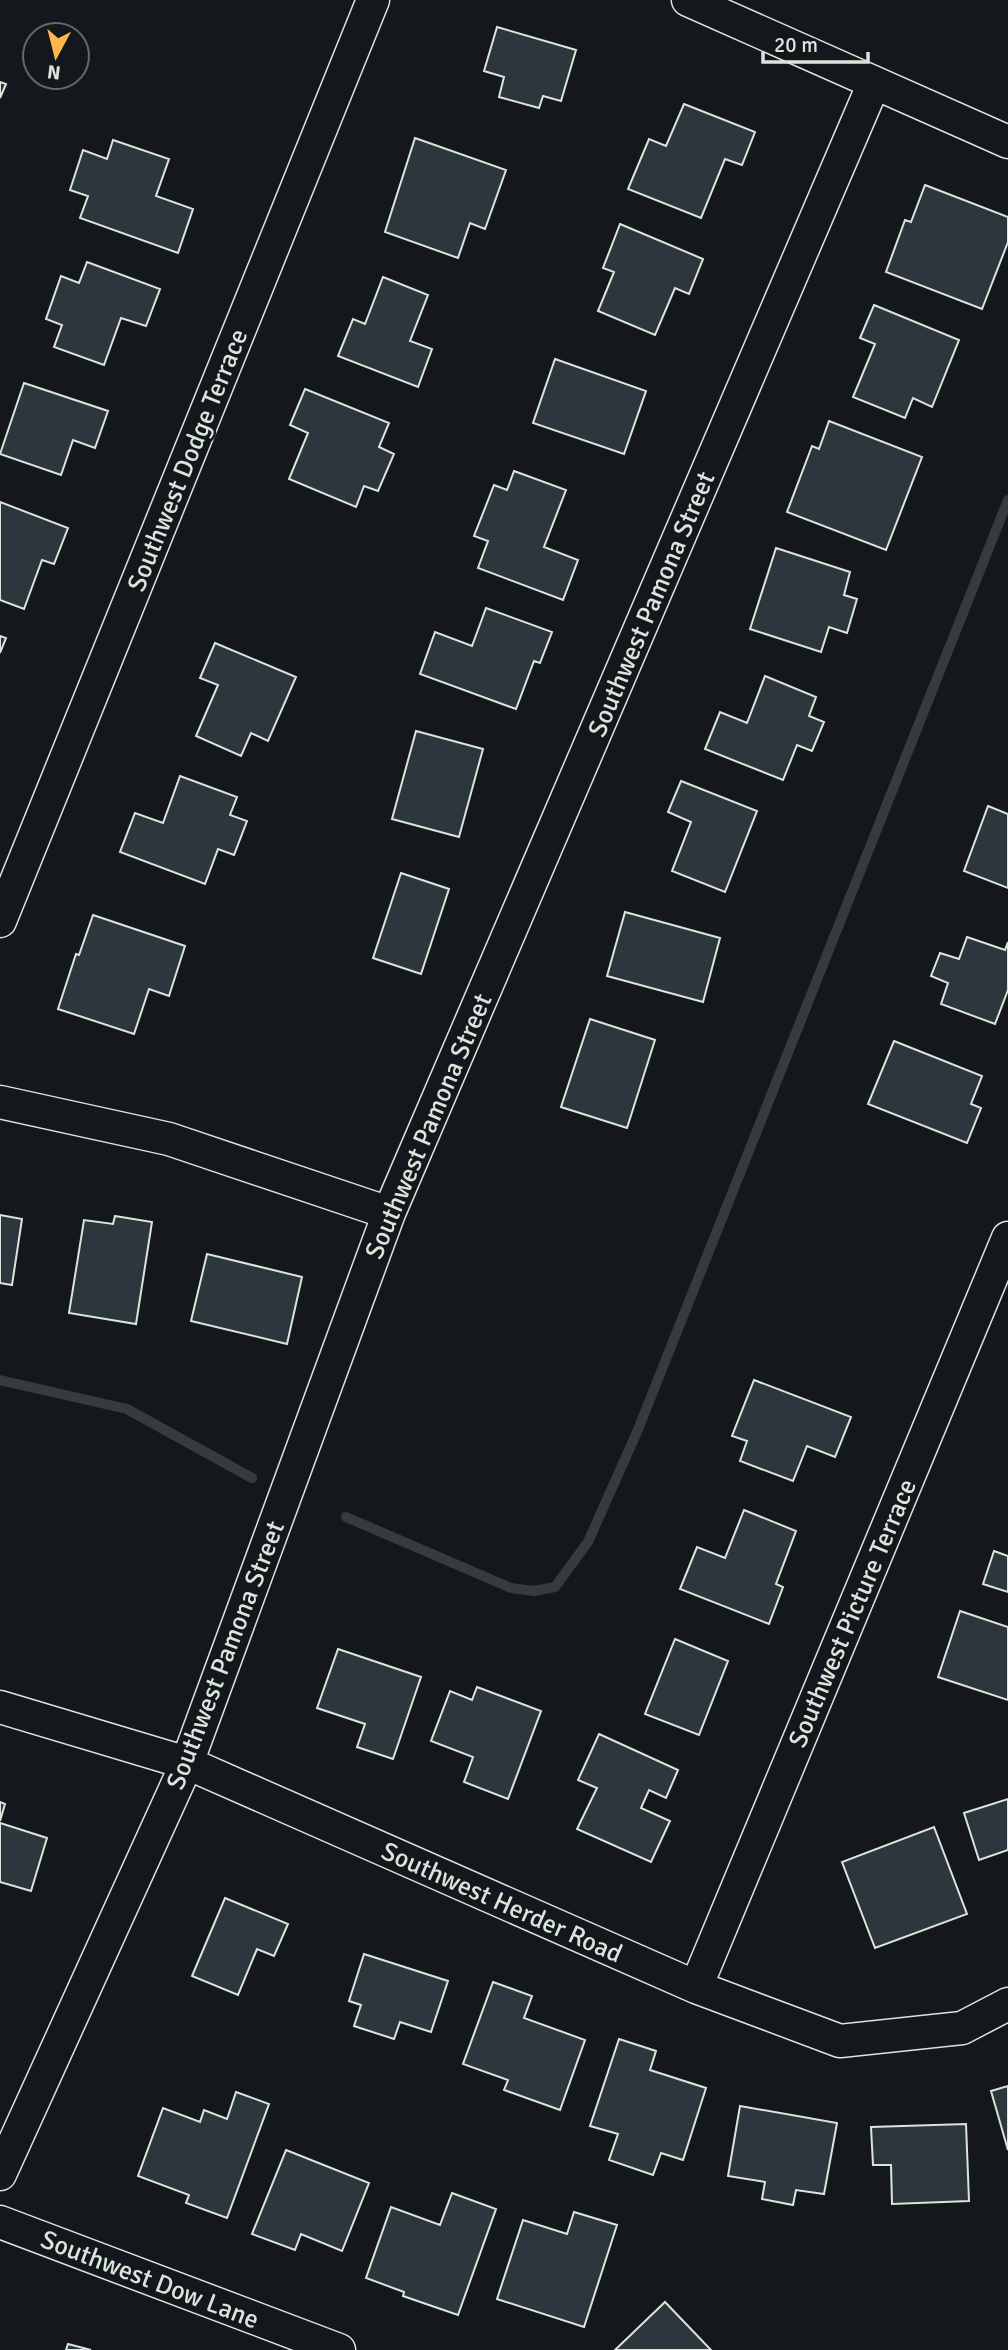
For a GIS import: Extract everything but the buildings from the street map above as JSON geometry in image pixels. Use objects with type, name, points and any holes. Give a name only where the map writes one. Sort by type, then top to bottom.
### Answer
[{"type":"street","name":"Southwest Dodge Terrace","points":[[0,921],[373,0]]},
{"type":"street","points":[[688,0],[1008,142]]},
{"type":"street","name":"Southwest Pamona Street","points":[[0,2174],[187,1763],[389,1213],[874,83]]},
{"type":"street","points":[[0,1102],[169,1139],[389,1213]]},
{"type":"street","name":"Southwest Picture Terrace","points":[[696,1987],[1008,1238]]},
{"type":"street","name":"Southwest Herder Road","points":[[0,1707],[187,1763],[696,1987],[840,2041],[962,2028],[1008,2004]]},
{"type":"street","name":"Southwest Dow Lane","points":[[0,2222],[340,2350]]},
{"type":"waterway","points":[[346,1517],[511,1588],[534,1591],[555,1587],[588,1542],[637,1432],[1008,500]]},
{"type":"waterway","points":[[0,1380],[127,1409],[252,1478]]}]
